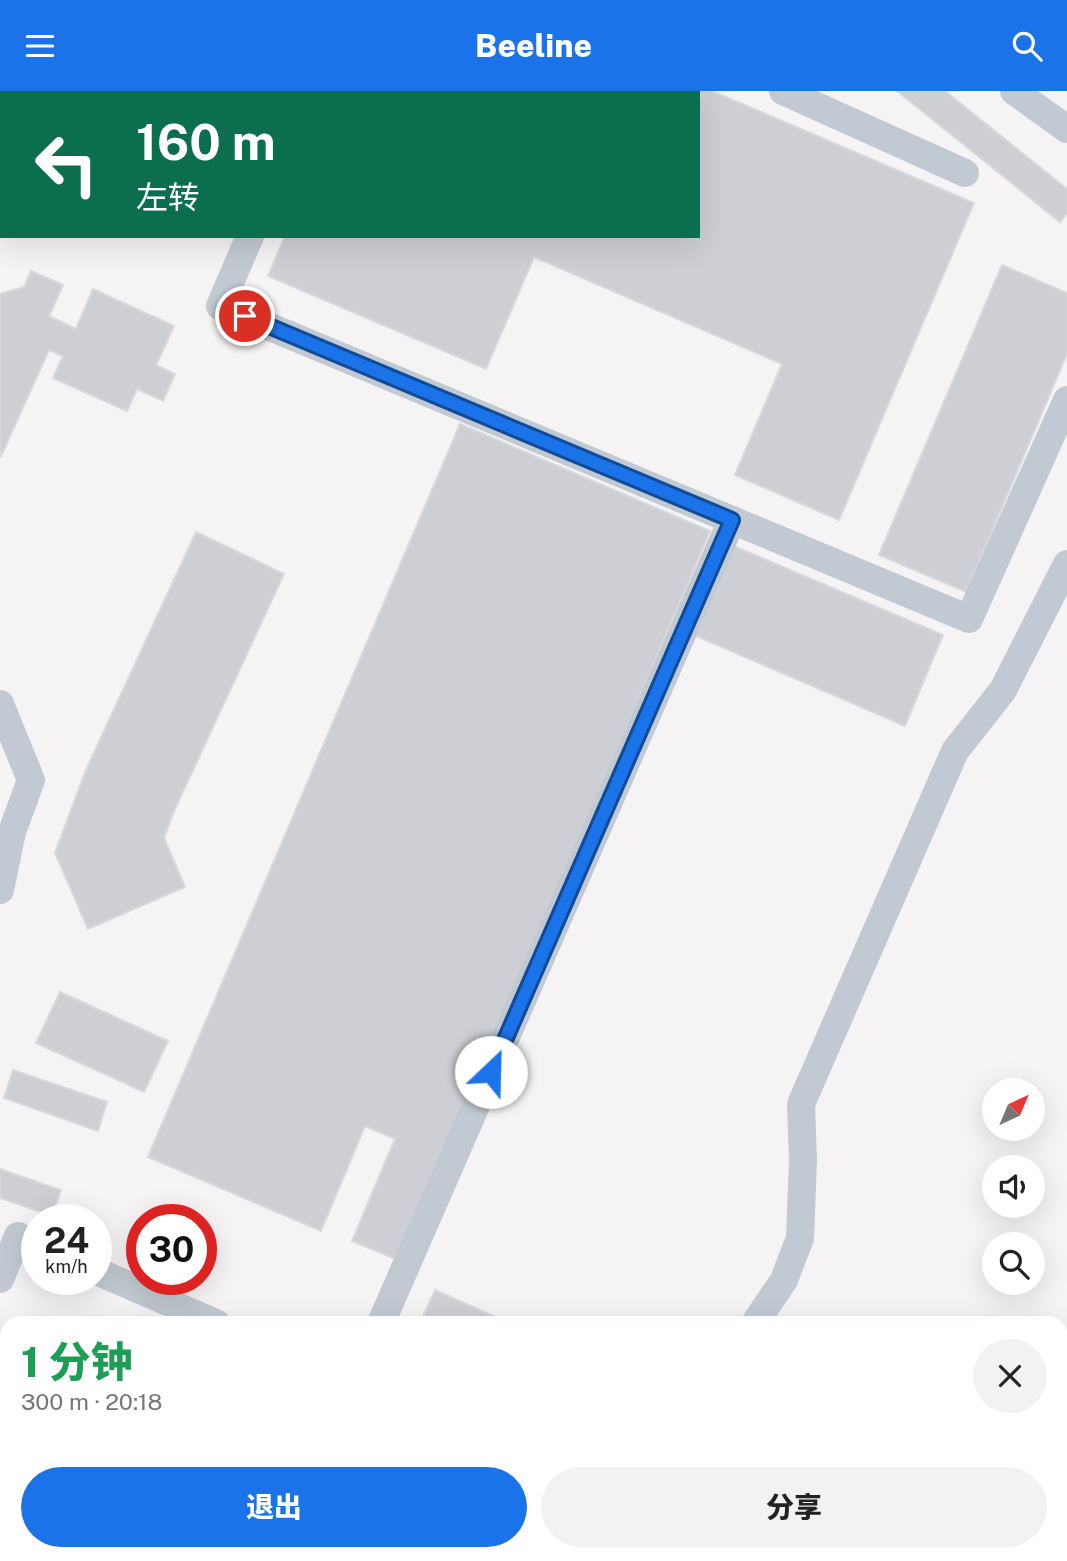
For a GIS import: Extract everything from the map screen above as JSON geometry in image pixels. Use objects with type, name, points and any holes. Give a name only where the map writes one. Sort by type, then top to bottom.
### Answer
[{"type":"street","points":[[783,91],[965,173]]},
{"type":"street","points":[[1014,91],[1067,129]]},
{"type":"street","points":[[249,238],[220,306],[969,619],[1067,400]]},
{"type":"street","points":[[384,1316],[732,520]]},
{"type":"street","points":[[760,1316],[784,1280],[800,1238],[803,1160],[801,1104],[955,751],[1003,690],[1067,564]]},
{"type":"street","points":[[0,705],[31,780],[12,832],[0,890]]},
{"type":"street","points":[[0,1279],[18,1236]]},
{"type":"street","points":[[112,1278],[200,1316]]},
{"type":"building","points":[[700,91],[712,91],[974,203],[839,520],[735,475],[782,364],[534,257],[486,369],[268,276],[284,238],[700,238]]},
{"type":"building","points":[[897,91],[945,91],[1067,189],[1067,213],[1060,222]]},
{"type":"building","points":[[1002,265],[1067,293],[1067,354],[966,592],[879,555]]},
{"type":"building","points":[[31,271],[63,285],[49,316],[76,329],[93,289],[174,326],[156,365],[175,374],[163,401],[137,389],[127,411],[53,378],[63,356],[49,350],[0,458],[0,294],[24,287]]},
{"type":"building","points":[[460,424],[710,531],[400,1261],[352,1241],[395,1139],[365,1126],[321,1231],[148,1157]]},
{"type":"building","points":[[196,532],[284,574],[164,838],[185,887],[88,929],[55,853],[86,770]]},
{"type":"building","points":[[734,546],[943,635],[905,726],[696,636]]},
{"type":"building","points":[[60,992],[168,1041],[144,1092],[36,1043]]},
{"type":"building","points":[[13,1070],[107,1102],[98,1131],[4,1098]]},
{"type":"building","points":[[0,1169],[61,1190],[56,1204],[21,1205],[0,1198]]},
{"type":"building","points":[[435,1290],[493,1316],[423,1316]]},
{"type":"route","points":[[245,316],[732,520],[491,1072]]}]
